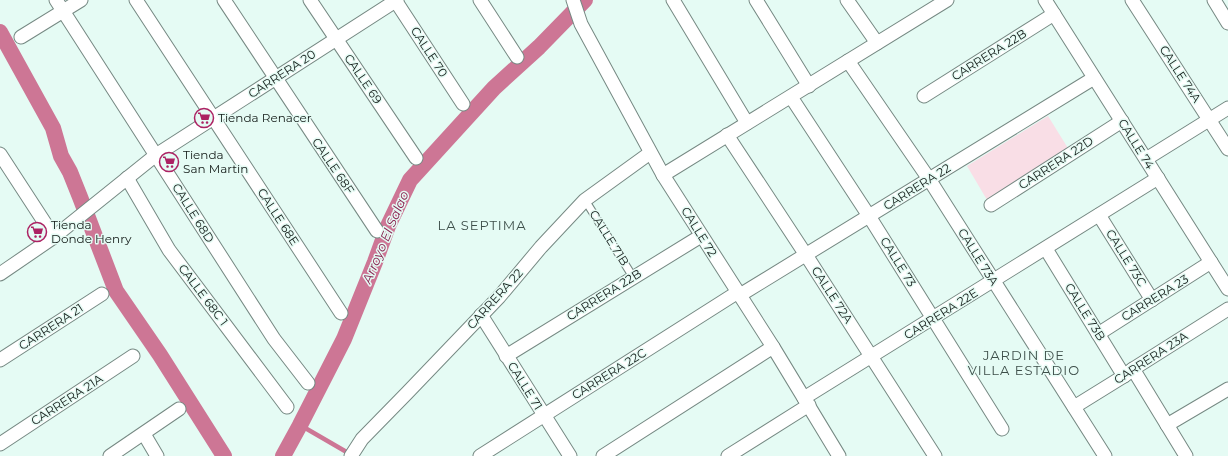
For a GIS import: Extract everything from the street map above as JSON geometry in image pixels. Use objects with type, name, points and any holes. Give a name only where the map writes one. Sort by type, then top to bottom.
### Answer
[{"type":"street","points":[[21,37],[60,5],[81,0]]},
{"type":"street","name":"CALLE 68E","points":[[136,0],[341,313]]},
{"type":"street","name":"CALLE 68F","points":[[224,0],[377,231]]},
{"type":"street","name":"CALLE 69","points":[[310,0],[416,158]]},
{"type":"street","name":"CARRERA 20","points":[[0,274],[54,237],[156,155],[396,0]]},
{"type":"street","name":"CALLE 70","points":[[396,0],[463,104]]},
{"type":"street","points":[[480,0],[518,57]]},
{"type":"street","name":"CALLE 72","points":[[573,0],[581,24],[650,153],[701,236],[773,347],[839,456]]},
{"type":"street","points":[[756,0],[809,86]]},
{"type":"street","points":[[847,0],[877,43]]},
{"type":"street","name":"CALLE 74","points":[[1045,0],[1228,288]]},
{"type":"street","name":"CALLE 74A","points":[[1132,0],[1228,149]]},
{"type":"street","points":[[1214,0],[1228,23]]},
{"type":"street","points":[[677,1],[747,123]]},
{"type":"street","points":[[663,175],[809,86],[942,1]]},
{"type":"street","name":"CALLE 68D","points":[[60,5],[274,339],[308,383]]},
{"type":"street","name":"CARRERA 22B","points":[[924,96],[1054,14]]},
{"type":"street","name":"CALLE 73A","points":[[848,61],[929,179],[1104,456]]},
{"type":"street","name":"CARRERA 22","points":[[739,293],[806,255],[1094,78]]},
{"type":"street","name":"CALLE 73","points":[[791,96],[869,216],[1002,429]]},
{"type":"street","points":[[1146,159],[1228,108]]},
{"type":"street","name":"CARRERA 22D","points":[[991,205],[1122,121]]},
{"type":"street","name":"CALLE 72A","points":[[727,135],[935,456]]},
{"type":"street","name":"CARRERA 22","points":[[351,456],[362,439],[499,297],[541,247],[585,200],[650,153]]},
{"type":"street","points":[[0,154],[54,237]]},
{"type":"street","name":"CALLE 68C 1","points":[[127,178],[169,250],[287,407]]},
{"type":"street","name":"CARRERA 22E","points":[[736,454],[806,402],[872,357],[1158,178]]},
{"type":"street","name":"CALLE 73C","points":[[1100,215],[1152,300]]},
{"type":"street","name":"CARRERA 22B","points":[[506,356],[701,236]]},
{"type":"street","name":"CALLE 73B","points":[[1046,249],[1098,334],[1168,425],[1186,456]]},
{"type":"street","name":"CARRERA 23","points":[[1098,334],[1211,262]]},
{"type":"street","name":"CARRERA 22C","points":[[480,456],[739,293]]},
{"type":"street","name":"CARRERA 21","points":[[0,360],[102,294]]},
{"type":"street","name":"CARRERA 23A","points":[[1074,407],[1228,309]]},
{"type":"street","name":"CALLE 71","points":[[481,315],[570,456]]},
{"type":"street","points":[[603,456],[773,347]]},
{"type":"street","name":"CARRERA 21A","points":[[0,444],[133,356]]},
{"type":"street","points":[[1168,425],[1228,389]]},
{"type":"street","points":[[110,456],[179,409]]},
{"type":"street","points":[[144,434],[157,456]]},
{"type":"lane","name":"CALLE 71B","points":[[585,200],[633,277]]},
{"type":"shaded area","points":[[1048,116],[1071,153],[990,205],[967,166]]},
{"type":"waterway","name":"Arroyo El Salao","points":[[283,456],[344,339],[388,226],[410,180],[494,88],[539,47],[585,0]]},
{"type":"waterway","points":[[0,32],[53,128],[61,156],[70,172],[116,291],[160,355],[224,456]]},
{"type":"waterway","points":[[300,425],[350,454]]},
{"type":"place","name":"Tienda Renacer","points":[[204,118]]},
{"type":"place","name":"Tienda San Martin","points":[[169,162]]},
{"type":"place","name":"Tienda Donde Henry","points":[[37,232]]},
{"type":"district","name":"LA SEPTIMA","points":[[482,225]]},
{"type":"district","name":"JARDIN DE VILLA ESTADIO","points":[[1024,362]]}]
